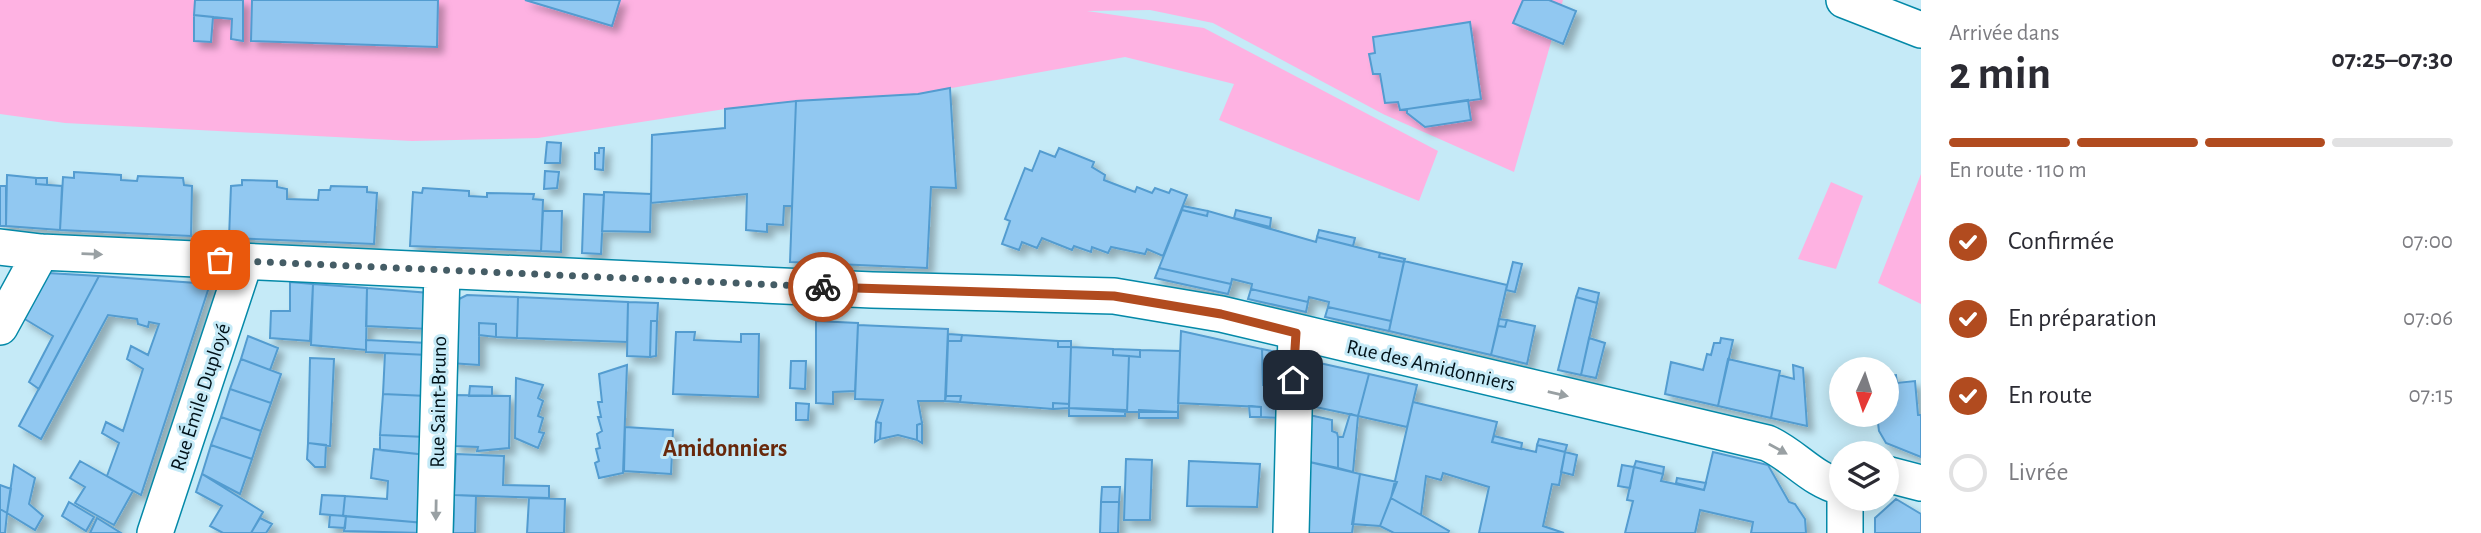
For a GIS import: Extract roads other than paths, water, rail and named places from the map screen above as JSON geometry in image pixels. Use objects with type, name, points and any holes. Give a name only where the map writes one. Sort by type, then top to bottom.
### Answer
[{"type":"street","points":[[1844,0],[1921,30]]},
{"type":"street","name":"Rue des Amidonniers","points":[[0,247],[41,252],[872,290],[1114,296],[1221,314],[1767,443],[1783,450],[1829,484]]},
{"type":"street","points":[[0,327],[41,252]]},
{"type":"street","name":"Rue Émile Duployé","points":[[155,533],[245,261]]},
{"type":"street","name":"Rue Saint-Bruno","points":[[435,533],[442,271]]},
{"type":"street","points":[[1291,533],[1296,333]]},
{"type":"street","points":[[1899,477],[1921,483]]},
{"type":"street","points":[[1845,511],[1845,533]]},
{"type":"district","name":"Amidonniers","points":[[725,448]]}]
